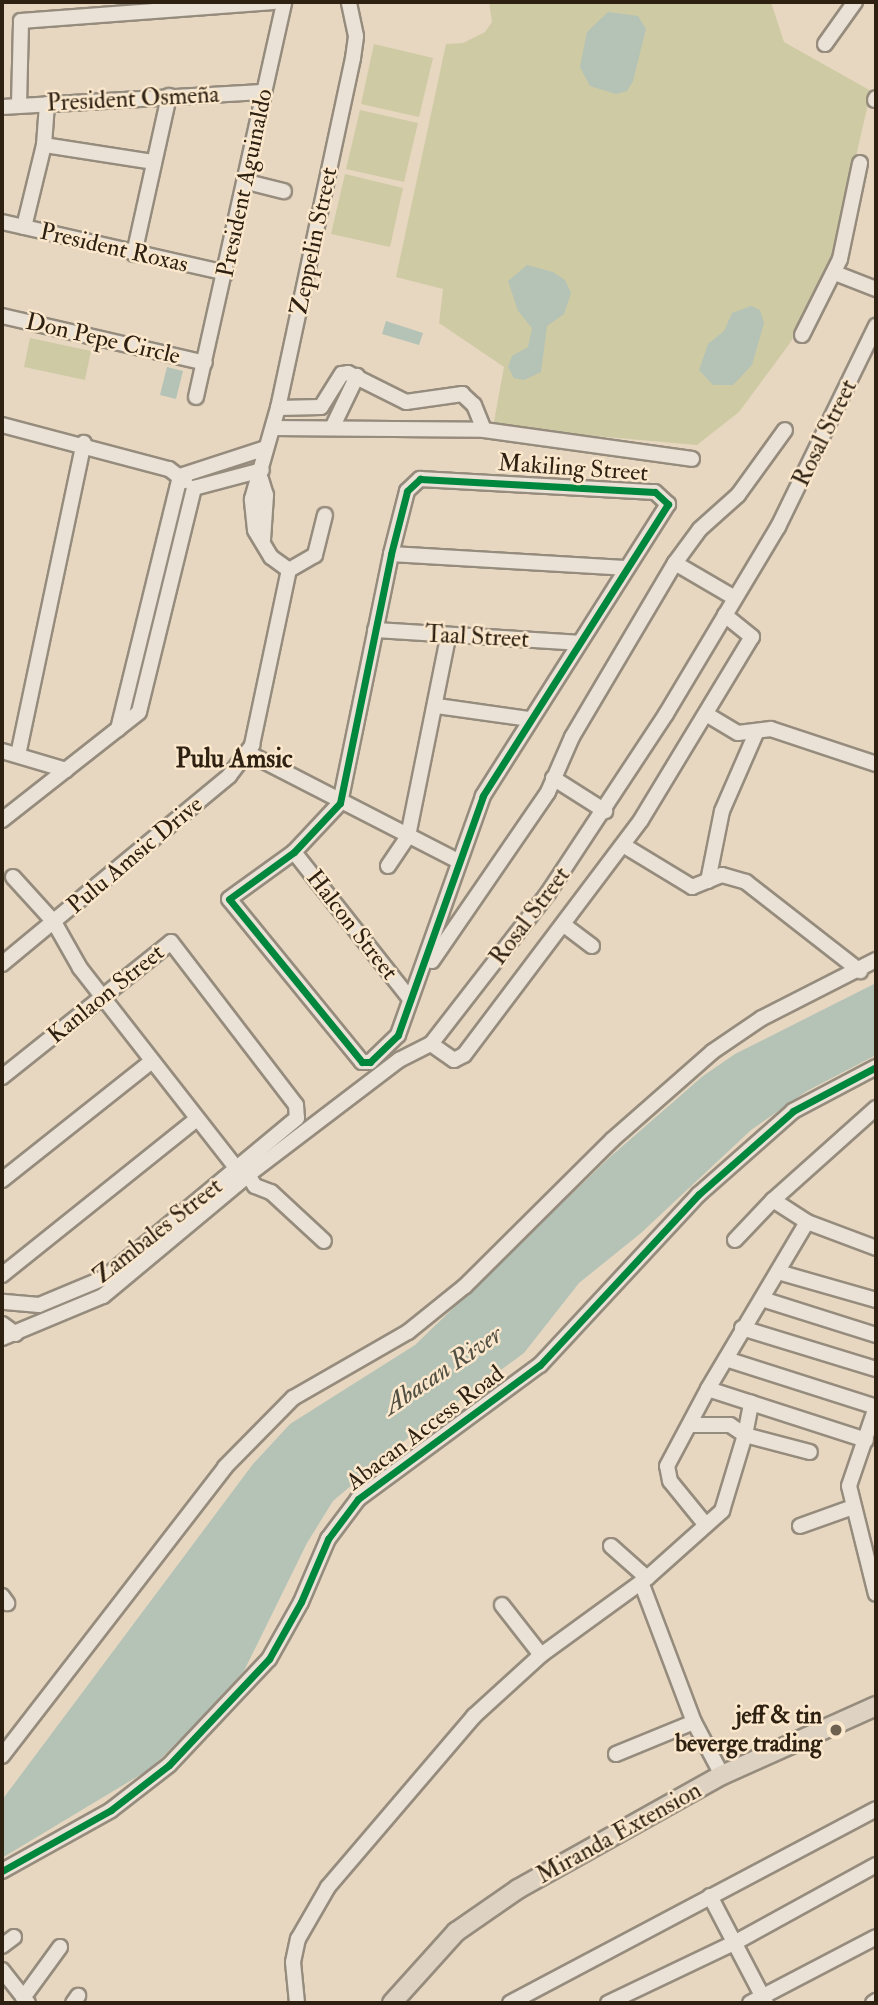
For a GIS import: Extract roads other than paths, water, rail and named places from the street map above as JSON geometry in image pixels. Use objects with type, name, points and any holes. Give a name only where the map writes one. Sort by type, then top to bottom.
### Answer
[{"type":"main road","name":"Miranda Extension","points":[[392,2003],[456,1932],[487,1908],[722,1775],[876,1706]]},
{"type":"street","points":[[19,105],[21,21],[273,2]]},
{"type":"street","name":"President Aguinaldo","points":[[196,397],[247,182],[284,2]]},
{"type":"street","name":"Zeppelin Street","points":[[289,570],[271,557],[256,530],[252,510],[278,408],[352,58],[355,36],[349,2]]},
{"type":"street","points":[[825,44],[855,2]]},
{"type":"street","name":"President Osmeña","points":[[2,107],[264,92]]},
{"type":"street","points":[[134,254],[169,96]]},
{"type":"street","points":[[24,227],[44,145],[47,104]]},
{"type":"street","points":[[44,145],[154,162]]},
{"type":"street","points":[[802,335],[835,273],[860,163]]},
{"type":"street","points":[[247,182],[284,191]]},
{"type":"street","name":"President Roxas","points":[[2,222],[226,273]]},
{"type":"street","points":[[835,273],[876,289]]},
{"type":"street","name":"Don Pepe Circle","points":[[2,316],[205,363]]},
{"type":"street","name":"Rosal Street","points":[[9,1336],[103,1296],[243,1172],[400,1060],[431,1044],[548,893],[605,811],[725,615],[820,446],[876,326]]},
{"type":"street","points":[[278,408],[321,407],[342,374],[357,376],[385,395],[406,402],[462,394],[474,405],[484,430]]},
{"type":"street","points":[[332,428],[357,376]]},
{"type":"street","points":[[2,425],[84,443],[180,476],[194,488]]},
{"type":"street","points":[[273,428],[484,430],[692,459]]},
{"type":"street","points":[[400,1060],[435,954],[553,778],[572,737],[675,563],[700,529],[738,495],[785,429]]},
{"type":"street","points":[[18,755],[84,443]]},
{"type":"street","points":[[180,476],[266,448]]},
{"type":"street","points":[[213,466],[220,481]]},
{"type":"street","points":[[194,488],[261,474]]},
{"type":"street","points":[[118,729],[180,476]]},
{"type":"street","name":"Makiling Street","points":[[294,852],[229,899],[351,1053],[370,1062],[393,1044],[483,796],[625,568],[664,513],[667,504],[662,495],[420,479],[407,491],[391,554],[340,803]]},
{"type":"street","points":[[2,820],[118,729],[144,701],[194,488]]},
{"type":"street","points":[[289,570],[315,555],[325,515]]},
{"type":"street","points":[[391,554],[625,568]]},
{"type":"street","points":[[675,563],[735,598]]},
{"type":"street","name":"Pulu Amsic Drive","points":[[2,964],[229,776],[248,754],[260,721],[289,570]]},
{"type":"street","points":[[431,1044],[454,1060],[464,1055],[623,845],[752,637],[725,615]]},
{"type":"street","name":"Taal Street","points":[[375,630],[579,643]]},
{"type":"street","points":[[388,866],[408,836],[437,706],[448,636]]},
{"type":"street","points":[[437,706],[530,719]]},
{"type":"street","points":[[706,713],[738,733],[771,729],[876,764]]},
{"type":"street","points":[[708,881],[722,811],[757,731]]},
{"type":"street","points":[[2,751],[66,770]]},
{"type":"street","points":[[248,754],[458,861]]},
{"type":"street","points":[[553,778],[605,811]]},
{"type":"street","points":[[294,852],[340,803]]},
{"type":"street","points":[[623,845],[680,883],[692,887],[722,875],[746,882],[860,971]]},
{"type":"street","name":"Halcon Street","points":[[294,852],[410,999]]},
{"type":"street","points":[[13,877],[54,922],[103,997],[197,1119],[255,1186],[271,1192],[324,1241]]},
{"type":"street","points":[[564,925],[592,946]]},
{"type":"street","name":"Kanlaon Street","points":[[2,1077],[171,942],[296,1105],[297,1118]]},
{"type":"street","points":[[2,1756],[225,1467],[293,1398],[408,1332],[465,1286],[598,1153],[712,1052],[762,1018],[860,971],[876,960]]},
{"type":"street","points":[[2,1180],[152,1061]]},
{"type":"street","name":"Abacan Access Road","points":[[2,1871],[110,1810],[169,1765],[269,1659],[302,1602],[328,1539],[358,1499],[540,1365],[699,1194],[793,1111],[876,1067]]},
{"type":"street","points":[[734,1240],[773,1200],[876,1108]]},
{"type":"street","name":"Zambales Street","points":[[2,1302],[40,1305],[104,1278],[243,1172],[297,1118]]},
{"type":"street","points":[[2,1275],[197,1119]]},
{"type":"street","points":[[773,1200],[807,1222],[876,1248]]},
{"type":"street","points":[[705,1524],[670,1480],[667,1466],[742,1328],[807,1222]]},
{"type":"street","points":[[778,1272],[876,1300]]},
{"type":"street","points":[[762,1299],[876,1335]]},
{"type":"street","points":[[2,1324],[9,1336]]},
{"type":"street","points":[[742,1328],[876,1369]]},
{"type":"street","points":[[726,1359],[876,1407],[849,1486],[876,1594]]},
{"type":"street","points":[[708,1389],[866,1440]]},
{"type":"street","points":[[297,2003],[293,1962],[298,1939],[328,1886],[474,1716],[541,1656],[644,1580],[705,1524],[727,1499],[751,1404]]},
{"type":"street","points":[[691,1425],[730,1425],[744,1434],[810,1452]]},
{"type":"street","points":[[800,1526],[853,1507]]},
{"type":"street","points":[[611,1546],[644,1580],[694,1722],[722,1775]]},
{"type":"street","points":[[502,1605],[541,1656]]},
{"type":"street","points":[[616,1754],[694,1722]]},
{"type":"street","points":[[510,2003],[876,1809]]},
{"type":"street","points":[[608,2003],[736,1942],[876,1865]]},
{"type":"street","points":[[710,1896],[736,1942],[759,2001],[876,1937]]},
{"type":"street","points":[[2,1970],[25,2001],[60,1947]]},
{"type":"water","points":[[608,12],[638,16],[646,29],[633,81],[627,91],[616,94],[590,86],[580,67],[587,32]]},
{"type":"water","points":[[527,265],[553,272],[565,280],[571,293],[564,314],[547,326],[541,372],[524,380],[514,378],[508,367],[512,356],[528,347],[532,328],[518,311],[508,281]]},
{"type":"water","points":[[751,306],[760,310],[764,323],[752,365],[733,385],[713,385],[699,370],[708,344],[724,331],[732,313]]},
{"type":"water","points":[[386,321],[423,333],[419,345],[382,334]]},
{"type":"water","points":[[167,367],[183,371],[176,399],[160,395]]},
{"type":"water","name":"Abacan River","points":[[876,983],[876,1055],[807,1091],[751,1130],[641,1233],[579,1283],[524,1353],[400,1444],[333,1501],[307,1543],[244,1671],[205,1715],[150,1769],[2,1858],[2,1800],[253,1464],[290,1424],[415,1345],[610,1157],[703,1076],[735,1054]]},
{"type":"place","name":"jeff & tin beverge trading","points":[[836,1730]]},
{"type":"district","name":"Pulu Amsic","points":[[234,760]]}]
